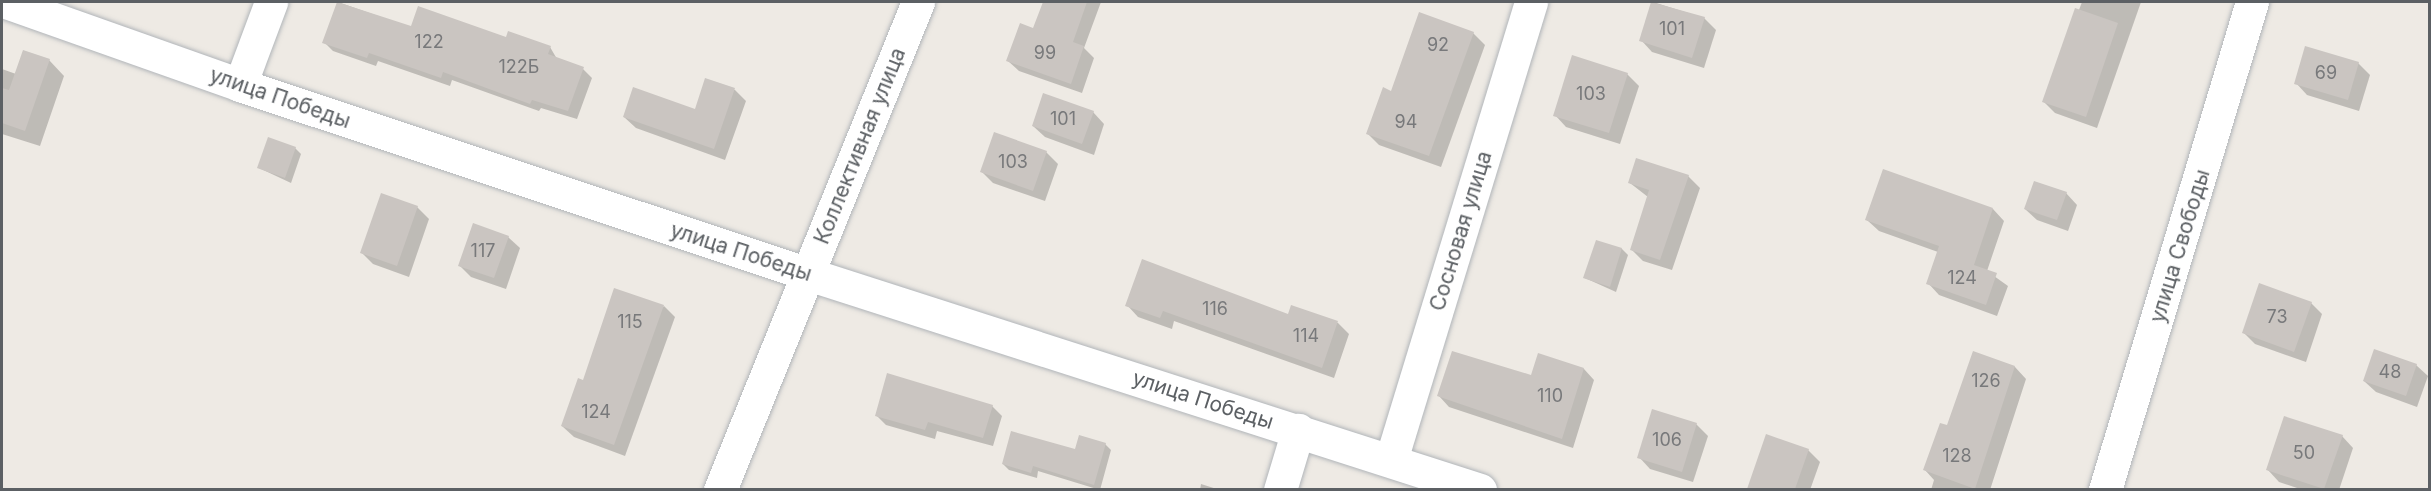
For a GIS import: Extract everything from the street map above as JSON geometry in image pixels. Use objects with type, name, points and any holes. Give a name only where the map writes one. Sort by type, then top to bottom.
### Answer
[{"type":"street","name":"улица Победы","points":[[6,2],[240,85],[808,274],[1480,489]]},
{"type":"street","points":[[240,85],[271,2]]},
{"type":"street","name":"Коллективная улица","points":[[720,489],[918,2]]},
{"type":"street","name":"Сосновая улица","points":[[1391,460],[1531,2]]},
{"type":"street","name":"улица Свободы","points":[[2105,489],[2252,2]]},
{"type":"street","points":[[1280,489],[1298,430]]},
{"type":"building","points":[[337,2],[411,26],[418,6],[506,37],[508,31],[551,46],[548,54],[584,67],[568,111],[532,100],[530,104],[443,72],[441,78],[369,53],[367,58],[322,43]]},
{"type":"building","points":[[1043,2],[1087,2],[1073,42],[1084,46],[1071,84],[1006,61],[1020,23],[1033,28]]},
{"type":"building","points":[[1651,2],[1705,17],[1692,58],[1639,41]]},
{"type":"building","points":[[2075,8],[2118,23],[2086,117],[2042,102]]},
{"type":"building","points":[[1419,12],[1474,32],[1429,156],[1366,134],[1383,87],[1391,91]]},
{"type":"building","points":[[2305,46],[2359,62],[2348,100],[2294,84]]},
{"type":"building","points":[[23,50],[50,59],[25,131],[2,123],[2,88],[9,90]]},
{"type":"building","points":[[1572,55],[1628,73],[1609,133],[1553,116]]},
{"type":"building","points":[[705,78],[735,88],[714,149],[623,117],[633,87],[695,109]]},
{"type":"building","points":[[1043,93],[1094,111],[1082,144],[1032,126]]},
{"type":"building","points":[[994,132],[1047,151],[1033,191],[980,172]]},
{"type":"building","points":[[268,137],[296,147],[285,178],[257,168]]},
{"type":"building","points":[[1636,158],[1689,175],[1660,260],[1630,250],[1649,190],[1628,183]]},
{"type":"building","points":[[1883,169],[1993,208],[1974,265],[1997,273],[1986,305],[1926,284],[1939,246],[1865,220]]},
{"type":"building","points":[[2034,181],[2067,192],[2057,220],[2024,209]]},
{"type":"building","points":[[381,193],[418,206],[397,266],[360,253]]},
{"type":"building","points":[[473,223],[509,236],[494,278],[458,266]]},
{"type":"building","points":[[1596,240],[1622,248],[1610,287],[1583,278]]},
{"type":"building","points":[[1142,259],[1288,314],[1291,305],[1338,321],[1322,368],[1163,311],[1160,318],[1125,306]]},
{"type":"building","points":[[2259,283],[2312,302],[2294,352],[2242,333]]},
{"type":"building","points":[[614,288],[664,305],[614,445],[561,426],[578,378],[583,380]]},
{"type":"building","points":[[2374,349],[2417,364],[2406,396],[2363,381]]},
{"type":"building","points":[[1452,351],[1531,375],[1538,353],[1584,368],[1562,439],[1437,396]]},
{"type":"building","points":[[1973,351],[2015,366],[1975,489],[1923,470],[1940,423],[1947,425]]},
{"type":"building","points":[[887,373],[993,405],[983,438],[928,422],[925,430],[875,416]]},
{"type":"building","points":[[1652,409],[1697,423],[1682,472],[1637,458]]},
{"type":"building","points":[[2284,416],[2343,435],[2324,489],[2266,470]]},
{"type":"building","points":[[1011,431],[1075,449],[1079,435],[1106,443],[1094,485],[1033,466],[1031,473],[1002,464]]},
{"type":"building","points":[[1766,434],[1809,449],[1795,489],[1747,489]]}]
